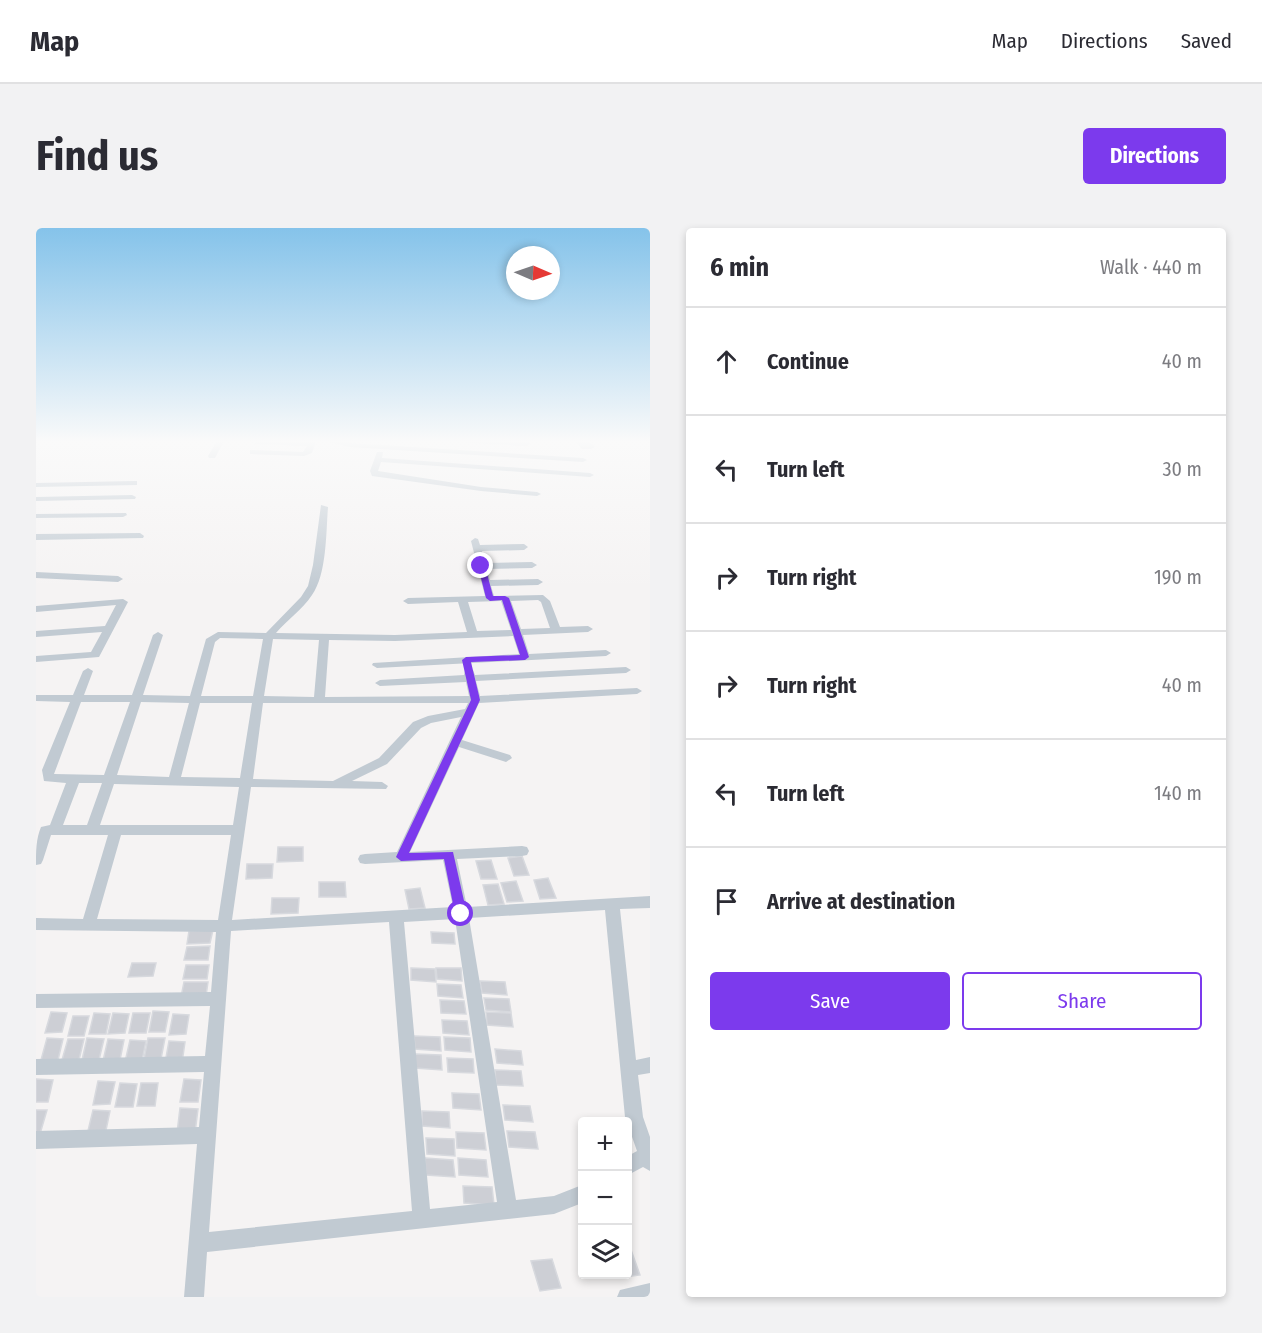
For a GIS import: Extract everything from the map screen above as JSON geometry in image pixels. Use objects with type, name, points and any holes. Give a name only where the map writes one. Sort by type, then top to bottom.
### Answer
[{"type":"street","points":[[502,491],[537,494]]},
{"type":"street","points":[[36,499],[132,497]]},
{"type":"street","points":[[194,1297],[224,926],[257,701],[268,637],[277,623],[303,600],[314,584],[324,507]]},
{"type":"street","points":[[36,516],[123,515]]},
{"type":"street","points":[[36,537],[140,536]]},
{"type":"street","points":[[490,598],[476,544],[524,548]]},
{"type":"street","points":[[481,566],[532,565]]},
{"type":"street","points":[[36,575],[118,579]]},
{"type":"street","points":[[486,583],[538,582]]},
{"type":"street","points":[[505,598],[525,657]]},
{"type":"street","points":[[462,599],[473,635]]},
{"type":"street","points":[[408,601],[543,599],[556,630]]},
{"type":"street","points":[[36,609],[123,602],[95,655],[36,659]]},
{"type":"street","points":[[174,782],[213,637],[223,635],[324,638],[473,635],[588,628]]},
{"type":"street","points":[[36,634],[109,629]]},
{"type":"street","points":[[92,830],[158,635]]},
{"type":"street","points":[[319,701],[324,638]]},
{"type":"street","points":[[377,665],[606,653]]},
{"type":"street","points":[[401,857],[476,700],[466,660]]},
{"type":"street","points":[[380,683],[626,670]]},
{"type":"street","points":[[88,671],[47,775],[48,778],[382,786]]},
{"type":"street","points":[[36,698],[257,701],[476,700],[637,691]]},
{"type":"street","points":[[331,785],[365,771],[383,760],[417,725],[428,720],[470,712]]},
{"type":"street","points":[[455,742],[506,758]]},
{"type":"street","points":[[36,860],[46,830],[74,779]]},
{"type":"street","points":[[46,830],[238,830]]},
{"type":"street","points":[[89,923],[116,830]]},
{"type":"street","points":[[365,859],[522,850]]},
{"type":"street","points":[[449,855],[461,914],[508,1210]]},
{"type":"street","points":[[36,924],[224,926],[650,902]]},
{"type":"street","points":[[612,905],[634,1117],[649,1156],[632,1164]]},
{"type":"street","points":[[396,918],[422,1219]]},
{"type":"street","points":[[36,1001],[218,999]]},
{"type":"street","points":[[36,1067],[212,1064]]},
{"type":"street","points":[[629,1069],[650,1065]]},
{"type":"street","points":[[36,1140],[207,1136]]},
{"type":"street","points":[[198,1244],[554,1205],[578,1196]]},
{"type":"street","points":[[627,1297],[650,1293]]},
{"type":"building","points":[[278,847],[303,847],[303,861],[277,862]]},
{"type":"building","points":[[522,856],[529,875],[514,876],[508,858]]},
{"type":"building","points":[[491,860],[497,879],[481,879],[476,861]]},
{"type":"building","points":[[247,864],[273,864],[272,878],[246,879]]},
{"type":"building","points":[[548,878],[556,898],[540,899],[534,880]]},
{"type":"building","points":[[516,881],[523,901],[507,902],[501,883]]},
{"type":"building","points":[[319,882],[345,882],[346,897],[319,897]]},
{"type":"building","points":[[498,884],[504,904],[488,905],[483,885]]},
{"type":"building","points":[[420,888],[425,908],[409,909],[405,890]]},
{"type":"building","points":[[272,898],[299,898],[298,913],[271,914]]},
{"type":"building","points":[[213,930],[210,943],[187,944],[189,931]]},
{"type":"building","points":[[431,932],[454,933],[455,944],[432,943]]},
{"type":"building","points":[[210,946],[208,960],[184,960],[187,947]]},
{"type":"building","points":[[132,963],[156,963],[153,976],[128,977]]},
{"type":"building","points":[[186,965],[209,965],[207,979],[183,979]]},
{"type":"building","points":[[411,968],[435,969],[436,982],[411,980]]},
{"type":"building","points":[[436,968],[461,968],[462,981],[437,979]]},
{"type":"building","points":[[480,981],[505,982],[507,995],[482,993]]},
{"type":"building","points":[[184,982],[208,982],[206,996],[181,997]]},
{"type":"building","points":[[437,984],[461,985],[463,998],[438,996]]},
{"type":"building","points":[[484,998],[509,999],[511,1012],[486,1010]]},
{"type":"building","points":[[440,1000],[464,1001],[466,1014],[441,1013]]},
{"type":"building","points":[[153,1011],[169,1012],[165,1032],[149,1032]]},
{"type":"building","points":[[51,1012],[67,1013],[62,1032],[45,1033]]},
{"type":"building","points":[[486,1012],[511,1013],[513,1027],[487,1025]]},
{"type":"building","points":[[94,1013],[110,1014],[106,1034],[89,1034]]},
{"type":"building","points":[[113,1013],[129,1014],[125,1033],[108,1034]]},
{"type":"building","points":[[133,1013],[150,1013],[146,1033],[129,1033]]},
{"type":"building","points":[[173,1014],[189,1015],[186,1034],[169,1035]]},
{"type":"building","points":[[73,1016],[89,1016],[84,1036],[68,1036]]},
{"type":"building","points":[[442,1020],[467,1021],[469,1035],[443,1033]]},
{"type":"building","points":[[414,1036],[440,1037],[441,1051],[415,1049]]},
{"type":"building","points":[[444,1037],[470,1038],[471,1052],[445,1050]]},
{"type":"building","points":[[47,1038],[63,1039],[58,1060],[41,1060]]},
{"type":"building","points":[[87,1038],[104,1039],[99,1060],[82,1060]]},
{"type":"building","points":[[148,1038],[165,1038],[161,1059],[144,1059]]},
{"type":"building","points":[[68,1039],[84,1039],[79,1060],[62,1060]]},
{"type":"building","points":[[108,1039],[124,1040],[120,1060],[103,1061]]},
{"type":"building","points":[[130,1040],[146,1041],[142,1061],[125,1062]]},
{"type":"building","points":[[169,1041],[185,1042],[182,1063],[165,1063]]},
{"type":"building","points":[[495,1049],[521,1051],[523,1065],[497,1063]]},
{"type":"building","points":[[415,1054],[441,1055],[442,1070],[415,1068]]},
{"type":"building","points":[[447,1058],[473,1059],[474,1073],[448,1072]]},
{"type":"building","points":[[495,1070],[521,1071],[523,1086],[496,1085]]},
{"type":"building","points":[[36,1079],[53,1080],[48,1102],[36,1102]]},
{"type":"building","points":[[184,1079],[201,1080],[198,1102],[180,1102]]},
{"type":"building","points":[[98,1081],[115,1082],[110,1104],[93,1105]]},
{"type":"building","points":[[120,1083],[137,1084],[133,1107],[115,1107]]},
{"type":"building","points":[[141,1083],[158,1083],[155,1106],[137,1106]]},
{"type":"building","points":[[452,1093],[479,1094],[481,1110],[453,1108]]},
{"type":"building","points":[[503,1105],[530,1106],[533,1122],[505,1120]]},
{"type":"building","points":[[180,1108],[198,1109],[195,1133],[177,1133]]},
{"type":"building","points":[[36,1110],[47,1110],[40,1134],[36,1134]]},
{"type":"building","points":[[93,1110],[110,1111],[105,1135],[87,1135]]},
{"type":"building","points":[[422,1111],[449,1112],[450,1128],[422,1126]]},
{"type":"building","points":[[507,1131],[535,1132],[538,1149],[509,1147]]},
{"type":"building","points":[[456,1132],[484,1133],[486,1150],[457,1148]]},
{"type":"building","points":[[426,1138],[454,1139],[455,1156],[427,1154]]},
{"type":"building","points":[[425,1158],[453,1160],[455,1177],[426,1175]]},
{"type":"building","points":[[458,1158],[486,1160],[488,1177],[459,1175]]},
{"type":"building","points":[[463,1186],[492,1187],[494,1205],[464,1203]]},
{"type":"building","points":[[632,1253],[640,1275],[632,1276]]},
{"type":"building","points":[[552,1259],[561,1288],[540,1291],[531,1261]]},
{"type":"route","points":[[461,914],[449,855],[401,857],[476,700],[466,660],[525,657],[505,598],[490,598],[481,566]]}]
